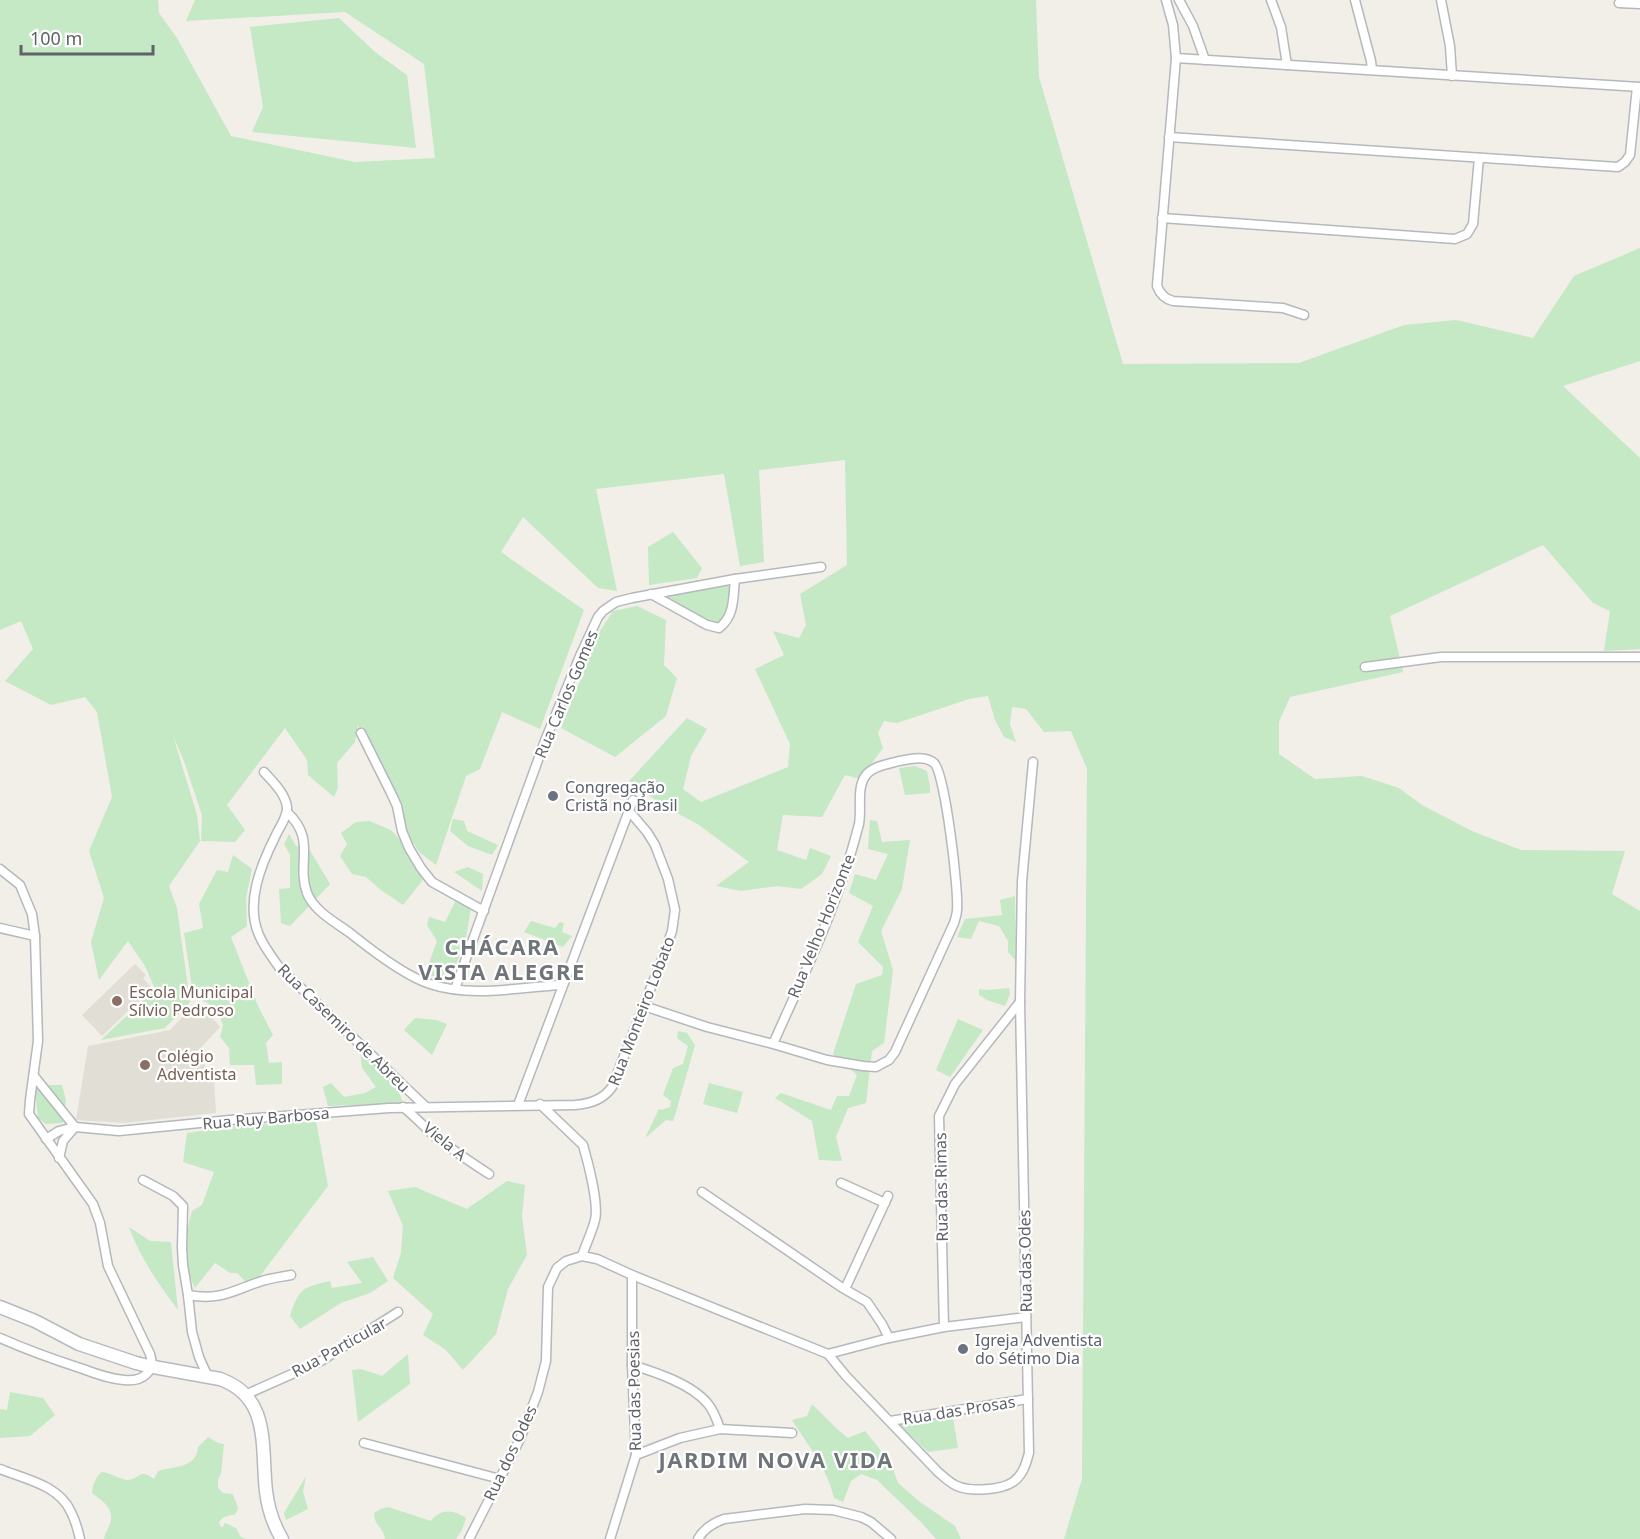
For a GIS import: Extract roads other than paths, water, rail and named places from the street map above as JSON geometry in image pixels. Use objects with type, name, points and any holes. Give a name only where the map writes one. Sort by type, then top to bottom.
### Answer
[{"type":"main road","points":[[0,1307],[35,1321],[79,1344],[142,1364],[207,1376],[231,1383],[239,1388],[253,1406],[261,1425],[266,1494],[276,1528],[282,1539]]},
{"type":"street","points":[[1166,0],[1173,25],[1176,58],[1157,286],[1164,297],[1173,301],[1283,308],[1304,315]]},
{"type":"street","points":[[1179,0],[1193,26],[1205,60]]},
{"type":"street","points":[[1271,0],[1281,27],[1287,65]]},
{"type":"street","points":[[1355,0],[1371,61],[1371,70]]},
{"type":"street","points":[[1442,0],[1450,46],[1452,76]]},
{"type":"street","points":[[1619,3],[1640,4]]},
{"type":"street","points":[[1169,138],[1614,167],[1622,165],[1628,159],[1631,151],[1638,87],[1176,58]]},
{"type":"street","points":[[1162,218],[1455,239],[1467,234],[1473,224],[1479,158]]},
{"type":"street","name":"Rua Carlos Gomes","points":[[455,989],[546,738],[598,617],[609,605],[651,594],[821,567]]},
{"type":"street","points":[[651,594],[708,625],[719,628],[730,615],[735,579]]},
{"type":"street","points":[[1365,667],[1441,657],[1640,657]]},
{"type":"street","points":[[361,733],[397,806],[402,831],[409,848],[422,868],[432,882],[484,911]]},
{"type":"street","name":"Rua Velho Horizonte","points":[[644,1006],[707,1027],[827,1060],[863,1066],[882,1065],[895,1052],[954,923],[957,911],[956,879],[942,784],[937,767],[928,759],[914,758],[888,764],[869,771],[862,781],[858,825],[849,859],[815,948],[773,1044]]},
{"type":"street","name":"Rua das Odes","points":[[632,1275],[828,1354],[846,1376],[938,1472],[955,1485],[974,1491],[985,1490],[1012,1483],[1022,1473],[1029,1453],[1020,1002],[1022,881],[1034,762]]},
{"type":"street","points":[[264,772],[282,794],[287,812],[301,828],[304,877],[312,902],[354,936],[404,971],[432,985],[485,991],[562,985]]},
{"type":"street","points":[[518,1105],[633,800]]},
{"type":"street","name":"Rua Monteiro Lobato","points":[[518,1105],[585,1104],[608,1094],[664,954],[672,931],[675,910],[668,879],[655,845],[629,811]]},
{"type":"street","name":"Rua Casemiro de Abreu","points":[[287,812],[268,852],[255,894],[258,934],[279,967],[426,1107]]},
{"type":"street","points":[[0,869],[20,885],[32,914],[35,936],[38,1035],[35,1078],[29,1114],[93,1204],[100,1223],[108,1266],[150,1354],[152,1366],[149,1372],[134,1380],[116,1379],[62,1362],[0,1338]]},
{"type":"street","points":[[0,928],[35,936]]},
{"type":"street","name":"Rua das Rimas","points":[[944,1327],[939,1116],[955,1084],[1020,1002]]},
{"type":"street","points":[[35,1078],[75,1127]]},
{"type":"street","points":[[540,1104],[583,1145],[586,1153],[596,1215],[582,1256],[597,1259],[632,1275]]},
{"type":"street","name":"Rua Ruy Barbosa","points":[[75,1127],[111,1131],[141,1130],[230,1120],[403,1107],[518,1105]]},
{"type":"street","name":"Viela A","points":[[403,1107],[437,1137],[489,1174]]},
{"type":"street","points":[[46,1139],[59,1131],[75,1127]]},
{"type":"street","points":[[59,1158],[63,1141],[75,1127]]},
{"type":"street","points":[[143,1180],[173,1196],[183,1206],[183,1265],[192,1332],[207,1376]]},
{"type":"street","points":[[841,1183],[886,1200],[845,1289]]},
{"type":"street","points":[[702,1191],[867,1302],[889,1338]]},
{"type":"street","name":"Rua dos Odes","points":[[469,1539],[520,1438],[543,1374],[547,1343],[548,1287],[557,1268],[582,1256]]},
{"type":"street","points":[[188,1294],[203,1297],[222,1296],[263,1281],[291,1275]]},
{"type":"street","name":"Rua das Poesias","points":[[610,1539],[636,1455],[632,1365],[632,1275]]},
{"type":"street","name":"Rua Particular","points":[[245,1395],[321,1361],[398,1312]]},
{"type":"street","points":[[828,1354],[944,1327],[1026,1317]]},
{"type":"street","points":[[632,1365],[669,1379],[696,1394],[714,1412],[720,1429]]},
{"type":"street","name":"Rua das Prosas","points":[[890,1421],[1028,1399]]},
{"type":"street","points":[[636,1455],[680,1438],[720,1429],[792,1433]]},
{"type":"street","points":[[364,1443],[500,1479]]},
{"type":"street","points":[[0,1469],[56,1492],[70,1509],[80,1539]]},
{"type":"street","points":[[698,1539],[712,1523],[724,1519],[805,1509],[833,1510],[853,1514],[871,1522],[891,1539]]},
{"type":"place","name":"Congregação Cristã no Brasil","points":[[553,796]]},
{"type":"place","name":"Escola Municipal Sílvio Pedroso","points":[[117,1001]]},
{"type":"place","name":"Colégio Adventista","points":[[145,1065]]},
{"type":"place","name":"Igreja Adventista do Sétimo Dia","points":[[963,1349]]},
{"type":"district","name":"CHÁCARA VISTA ALEGRE","points":[[502,960]]},
{"type":"district","name":"JARDIM NOVA VIDA","points":[[776,1460]]}]
